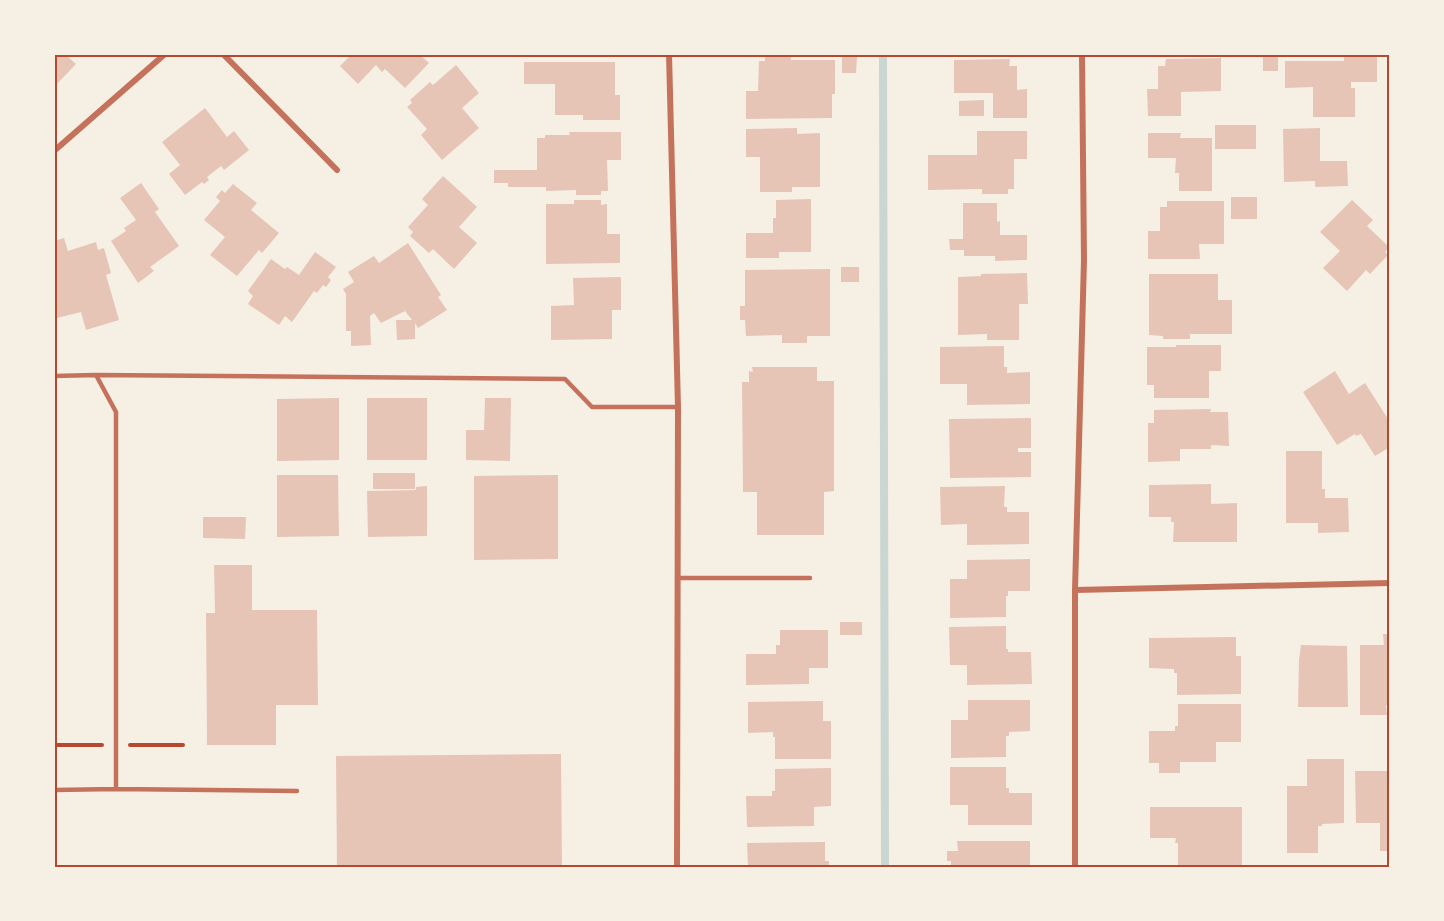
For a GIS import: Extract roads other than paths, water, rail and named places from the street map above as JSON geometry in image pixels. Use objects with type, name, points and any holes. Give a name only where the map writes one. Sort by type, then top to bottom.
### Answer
[{"type":"street","points":[[54,151],[165,54]]},
{"type":"street","points":[[223,54],[337,170]]},
{"type":"street","points":[[669,54],[678,407],[677,867]]},
{"type":"street","points":[[1075,867],[1075,590],[1084,260],[1082,54]]},
{"type":"street","points":[[1075,590],[1390,583]]},
{"type":"lane","points":[[96,375],[116,412],[116,789]]},
{"type":"lane","points":[[54,376],[566,379],[592,407],[678,407]]},
{"type":"lane","points":[[676,578],[810,578]]},
{"type":"lane","points":[[54,790],[297,791]]},
{"type":"waterway","points":[[883,54],[885,867]]}]
